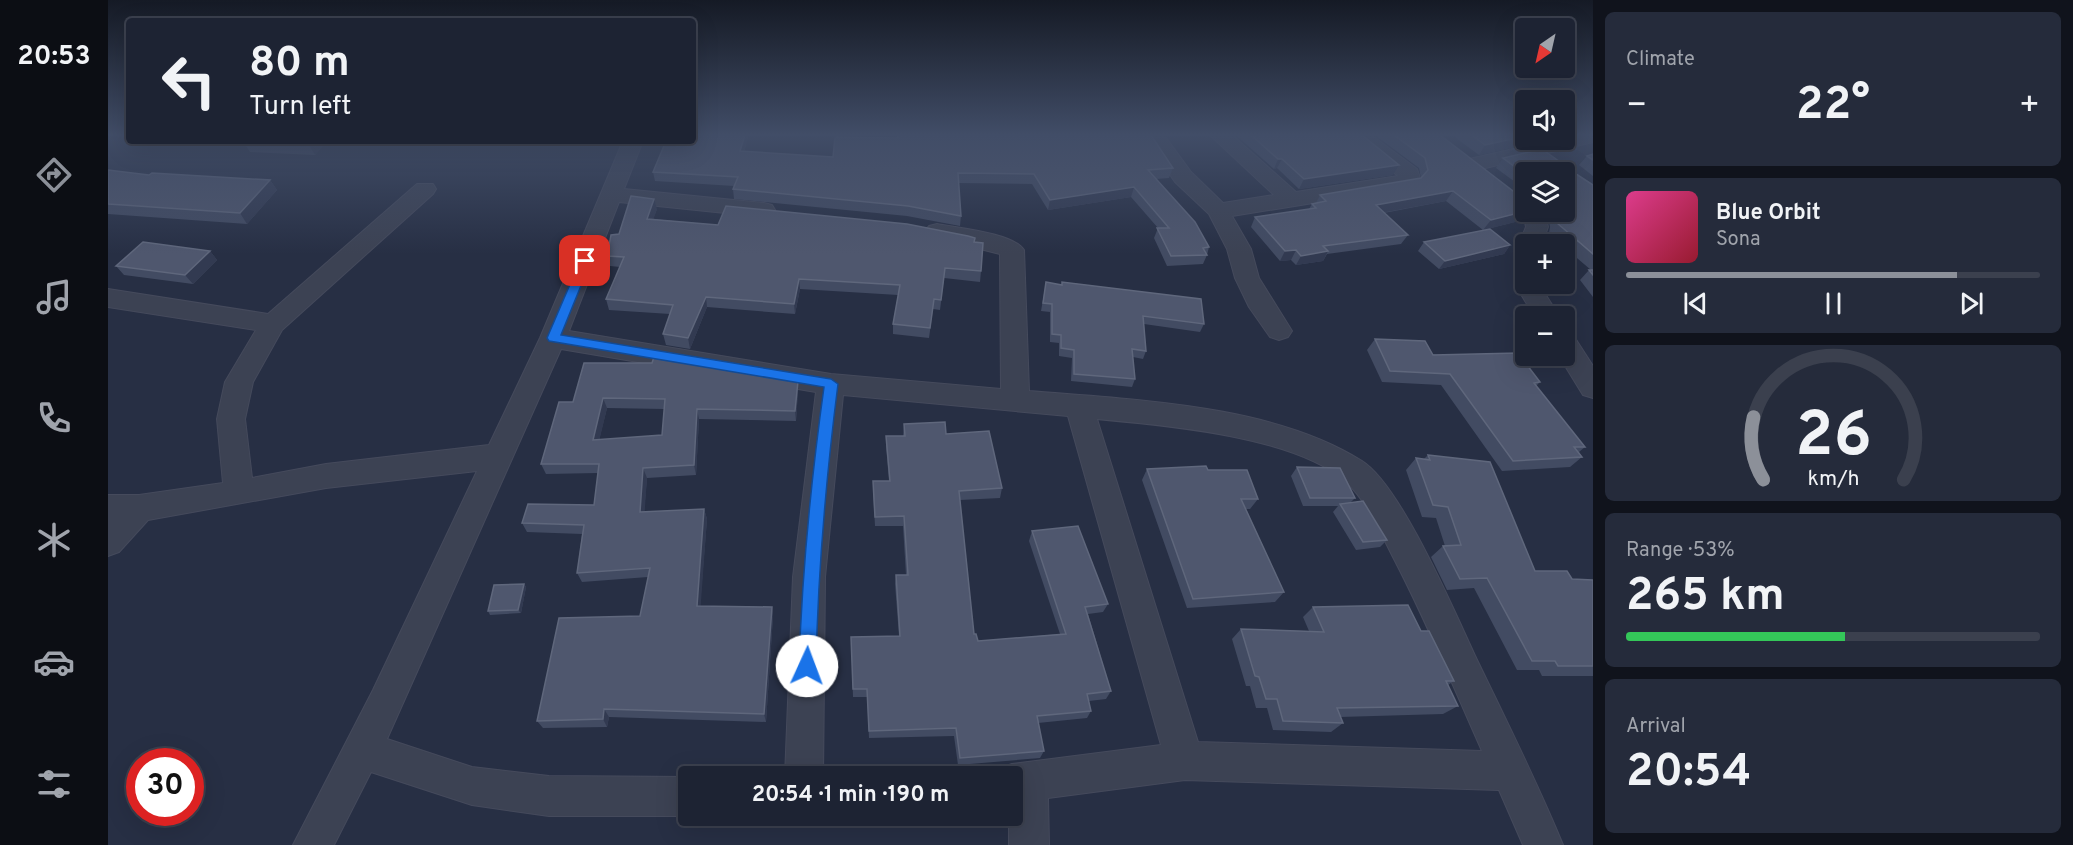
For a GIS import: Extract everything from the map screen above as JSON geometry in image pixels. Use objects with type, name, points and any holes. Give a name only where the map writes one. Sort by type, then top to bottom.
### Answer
[{"type":"street","points":[[313,845],[362,750],[554,338],[619,174]]},
{"type":"street","points":[[1181,174],[1218,211],[1239,249],[1247,278],[1262,307],[1279,331]]},
{"type":"street","points":[[1264,174],[1292,200]]},
{"type":"street","points":[[1218,211],[1406,181],[1409,174]]},
{"type":"street","points":[[1487,174],[1492,178]]},
{"type":"street","points":[[239,494],[231,419],[239,382],[273,324],[425,189]]},
{"type":"street","points":[[610,195],[787,213]]},
{"type":"street","points":[[918,227],[999,244],[1012,250],[1015,401]]},
{"type":"street","points":[[108,298],[273,324]]},
{"type":"street","points":[[554,338],[831,384],[1186,416],[1303,443],[1354,471],[1377,495],[1419,574],[1543,845]]},
{"type":"street","points":[[1575,359],[1593,388]]},
{"type":"street","points":[[804,766],[810,577],[818,480],[831,384]]},
{"type":"street","points":[[1079,407],[1185,761]]},
{"type":"street","points":[[108,508],[139,508],[239,494],[337,474],[500,456]]},
{"type":"street","points":[[108,542],[139,508]]},
{"type":"street","points":[[362,750],[472,786],[549,796],[678,797]]},
{"type":"street","points":[[1023,783],[1185,761],[1510,771]]},
{"type":"street","points":[[1023,804],[1029,845]]},
{"type":"building","points":[[108,174],[176,174],[270,180],[240,213],[108,204]]},
{"type":"building","points":[[694,174],[958,174],[961,216],[908,206],[733,189],[738,177]]},
{"type":"building","points":[[1034,174],[1152,174],[1195,222],[1209,247],[1203,248],[1207,255],[1171,256],[1157,228],[1169,228],[1134,187],[1050,200]]},
{"type":"building","points":[[1299,174],[1335,174],[1304,179]]},
{"type":"building","points":[[1424,174],[1491,174],[1515,193],[1515,214],[1491,220],[1453,191],[1376,205],[1408,235],[1323,246],[1328,251],[1301,256],[1296,250],[1285,251],[1255,217],[1316,208],[1312,204],[1326,201],[1320,195],[1421,178]]},
{"type":"building","points":[[1577,174],[1593,185],[1593,254],[1575,238],[1575,234],[1570,234],[1557,223],[1575,222]]},
{"type":"building","points":[[631,196],[654,199],[647,219],[718,225],[726,206],[907,224],[968,236],[975,238],[974,242],[983,243],[981,271],[945,268],[941,300],[934,299],[930,328],[893,324],[900,285],[799,279],[794,304],[706,297],[688,338],[663,334],[673,305],[606,299],[624,257],[607,256],[611,235],[619,234]]},
{"type":"building","points":[[1490,229],[1510,245],[1445,261],[1424,242]]},
{"type":"building","points":[[143,242],[210,251],[185,275],[116,266]]},
{"type":"building","points":[[1046,282],[1201,299],[1204,324],[1143,316],[1146,351],[1132,349],[1135,379],[1074,374],[1074,350],[1061,348],[1061,335],[1052,334],[1052,304],[1043,303]]},
{"type":"building","points":[[1375,339],[1425,341],[1433,355],[1515,353],[1515,366],[1528,366],[1540,382],[1534,383],[1585,447],[1574,447],[1582,457],[1513,461],[1450,374],[1390,371]]},
{"type":"building","points":[[654,357],[798,381],[795,411],[697,409],[694,465],[643,468],[640,512],[704,509],[697,606],[772,607],[764,714],[604,709],[603,719],[537,721],[559,618],[640,616],[650,568],[577,573],[584,525],[522,523],[528,504],[594,505],[599,464],[541,464],[559,402],[573,402],[584,363],[652,363]],"holes":[[[603,398],[665,399],[662,435],[593,440]]]},
{"type":"building","points":[[945,422],[946,434],[989,431],[1002,488],[959,491],[974,634],[978,641],[1066,634],[1032,531],[1078,526],[1108,604],[1085,607],[1111,691],[1087,694],[1091,711],[1037,716],[1044,751],[960,758],[956,728],[869,731],[867,689],[853,689],[851,637],[900,636],[896,575],[908,575],[904,516],[875,517],[873,481],[890,481],[886,436],[905,436],[904,424]]},
{"type":"building","points":[[1428,455],[1490,462],[1535,571],[1567,571],[1572,579],[1593,580],[1593,666],[1558,666],[1555,661],[1532,661],[1487,578],[1460,579],[1443,546],[1461,545],[1448,507],[1433,505],[1416,458],[1430,460]]},
{"type":"building","points":[[1206,466],[1208,470],[1247,470],[1258,499],[1241,499],[1284,592],[1193,599],[1147,469]]},
{"type":"building","points":[[1297,467],[1340,468],[1355,498],[1310,498]]},
{"type":"building","points":[[1363,501],[1387,540],[1363,542],[1340,504]]},
{"type":"building","points":[[524,584],[518,610],[488,611],[494,585]]},
{"type":"building","points":[[1408,605],[1421,631],[1429,631],[1454,681],[1446,681],[1458,706],[1337,708],[1343,723],[1283,721],[1277,699],[1266,699],[1259,677],[1255,676],[1241,629],[1324,632],[1313,607]]},
{"type":"route","points":[[585,261],[554,338],[831,384],[818,480],[810,577],[807,666]]}]
